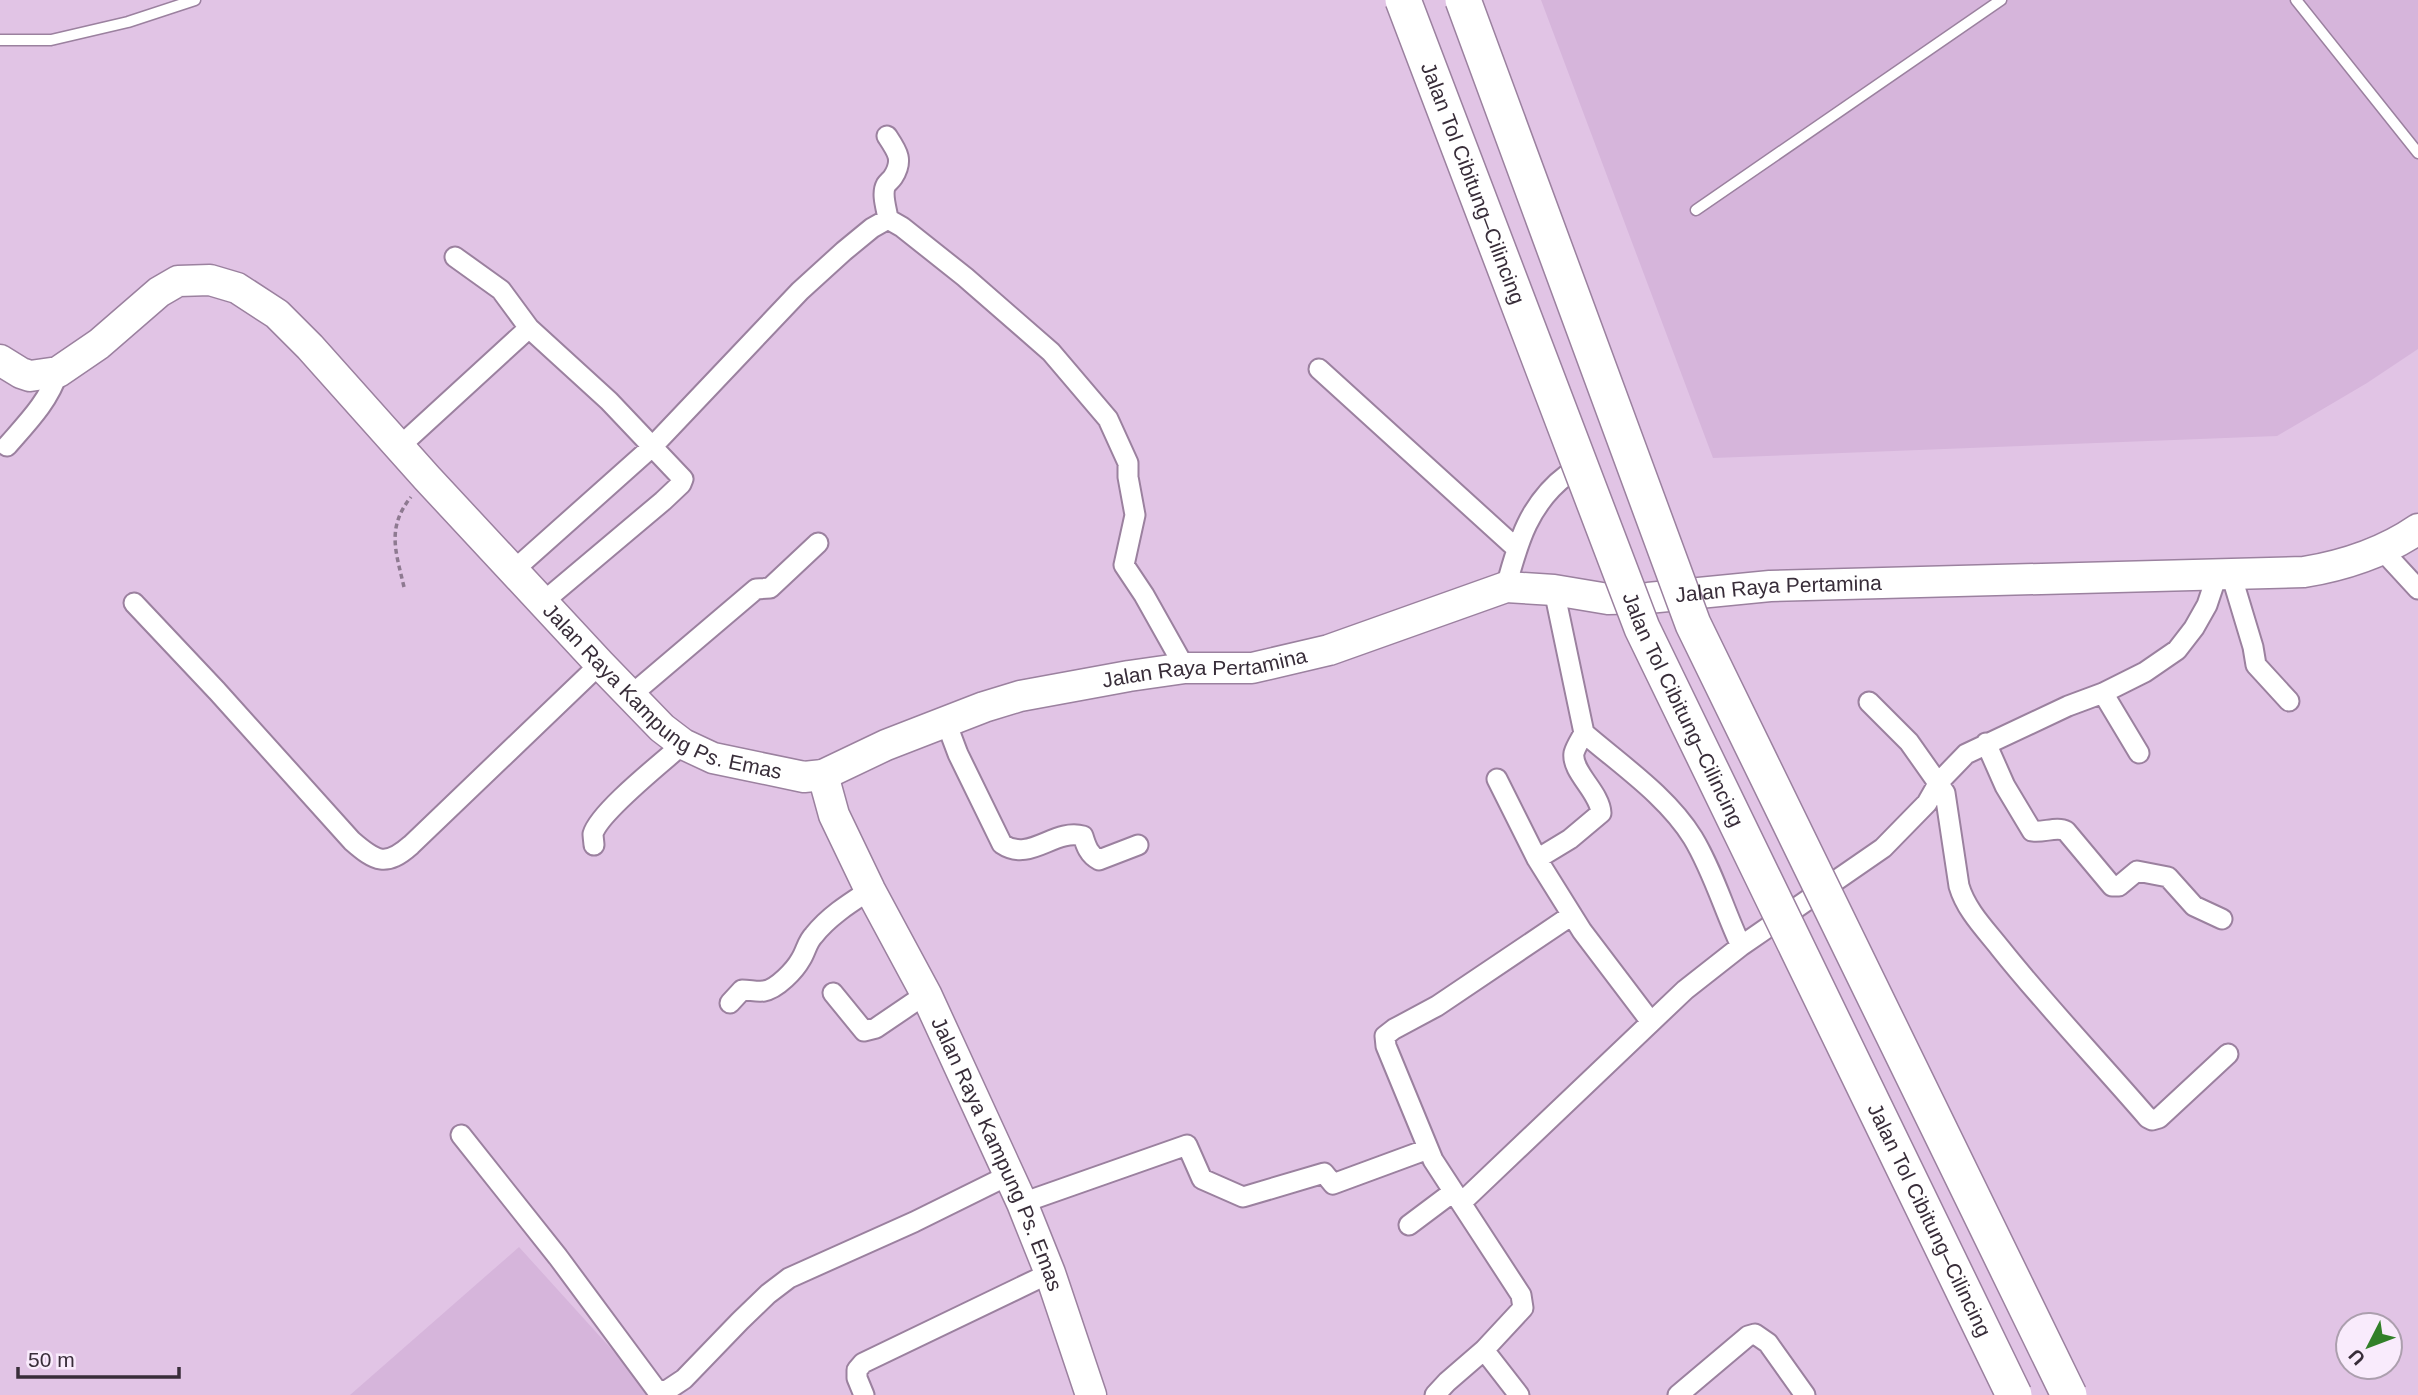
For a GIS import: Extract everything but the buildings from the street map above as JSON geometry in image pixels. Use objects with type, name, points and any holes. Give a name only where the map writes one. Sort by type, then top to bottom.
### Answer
[{"type":"highway","name":"Jalan Tol Cibitung–Cilincing","points":[[1403,0],[1642,628],[2014,1395]]},
{"type":"highway","points":[[1463,0],[1693,624],[2069,1395]]},
{"type":"main road","name":"Jalan Raya Kampung Ps. Emas","points":[[58,372],[99,344],[165,288],[185,280],[211,280],[237,288],[276,314],[310,347],[427,478],[662,728],[683,744],[713,758],[804,778],[823,775],[834,815],[870,890],[926,994],[1022,1203],[1050,1273],[1091,1395]]},
{"type":"main road","points":[[0,360],[30,376],[58,372]]},
{"type":"main road","name":"Jalan Raya Pertamina","points":[[823,775],[886,745],[1020,696],[1185,668],[1252,668],[1329,650],[1506,587],[1555,590],[1608,599],[1648,598],[1770,586],[2304,572],[2338,566],[2383,551],[2418,528]]},
{"type":"street","points":[[887,136],[900,160],[898,169],[885,186],[888,219]]},
{"type":"street","points":[[514,570],[653,446],[800,291],[872,228],[888,219]]},
{"type":"street","points":[[888,219],[965,277],[1051,352],[1108,419],[1128,463],[1135,515],[1124,565],[1185,668]]},
{"type":"street","points":[[455,257],[501,290],[529,328],[653,446],[683,479],[681,484],[543,601]]},
{"type":"street","points":[[399,447],[529,328]]},
{"type":"street","points":[[1319,369],[1516,548]]},
{"type":"street","points":[[7,446],[48,396],[58,372]]},
{"type":"street","points":[[1506,587],[1519,538],[1540,500],[1568,474]]},
{"type":"street","points":[[630,696],[756,589],[770,588],[818,543]]},
{"type":"street","points":[[2383,551],[2418,589]]},
{"type":"street","points":[[1409,1225],[1457,1197],[1685,990],[1741,946],[1883,848],[1927,803],[1939,782],[1966,754],[2068,706],[2103,693],[2145,671],[2176,650],[2194,628],[2224,575]]},
{"type":"street","points":[[2224,575],[2253,647],[2256,665],[2289,701]]},
{"type":"street","points":[[1555,590],[1584,733],[1679,818],[1705,861],[1741,946]]},
{"type":"street","points":[[134,603],[352,841],[369,856],[382,860],[396,859],[600,664]]},
{"type":"street","points":[[2103,693],[2139,753]]},
{"type":"street","points":[[1869,702],[1909,742],[1939,782],[1946,800],[1963,898],[2013,964],[2148,1118],[2152,1121],[2159,1118],[2228,1054]]},
{"type":"street","points":[[946,722],[958,754],[1002,844],[1011,850],[1023,850],[1073,834],[1083,836],[1093,857],[1099,860],[1138,845]]},
{"type":"street","points":[[1537,859],[1570,839],[1601,813],[1600,804],[1574,760],[1576,748],[1584,733]]},
{"type":"street","points":[[1986,743],[2006,786],[2032,831],[2060,828],[2066,831],[2112,886],[2119,886],[2137,871],[2168,877],[2194,906],[2222,919]]},
{"type":"street","points":[[594,845],[593,835],[612,808],[683,744]]},
{"type":"street","points":[[1497,779],[1537,859],[1581,931],[1651,1022]]},
{"type":"street","points":[[730,1003],[742,990],[760,992],[769,990],[780,982],[801,960],[804,948],[814,935],[838,912],[870,890]]},
{"type":"street","points":[[1435,1395],[1484,1350],[1523,1308],[1521,1295],[1428,1149],[1386,1046],[1385,1036],[1437,1006],[1572,915]]},
{"type":"street","points":[[833,993],[864,1031],[876,1028],[926,994]]},
{"type":"street","points":[[461,1135],[558,1256],[653,1394],[669,1389],[684,1379],[768,1294],[789,1278],[914,1223],[1009,1175]]},
{"type":"street","points":[[1022,1203],[1187,1145],[1202,1179],[1243,1197],[1324,1173],[1333,1184],[1428,1149]]},
{"type":"street","points":[[864,1395],[857,1378],[857,1370],[863,1363],[1050,1273]]},
{"type":"street","points":[[1678,1395],[1748,1336],[1755,1334],[1768,1343],[1805,1395]]},
{"type":"street","points":[[1484,1350],[1519,1395]]},
{"type":"lane","points":[[0,40],[51,40],[128,22],[195,0]]},
{"type":"lane","points":[[1696,210],[2001,0]]},
{"type":"lane","points":[[2296,0],[2418,153]]},
{"type":"path","points":[[404,587],[394,545],[398,513],[427,478]]},
{"type":"shaded area","points":[[1541,0],[2418,0],[2418,349],[2367,383],[2277,436],[1713,458]]},
{"type":"shaded area","points":[[519,1247],[653,1395],[350,1395]]}]
